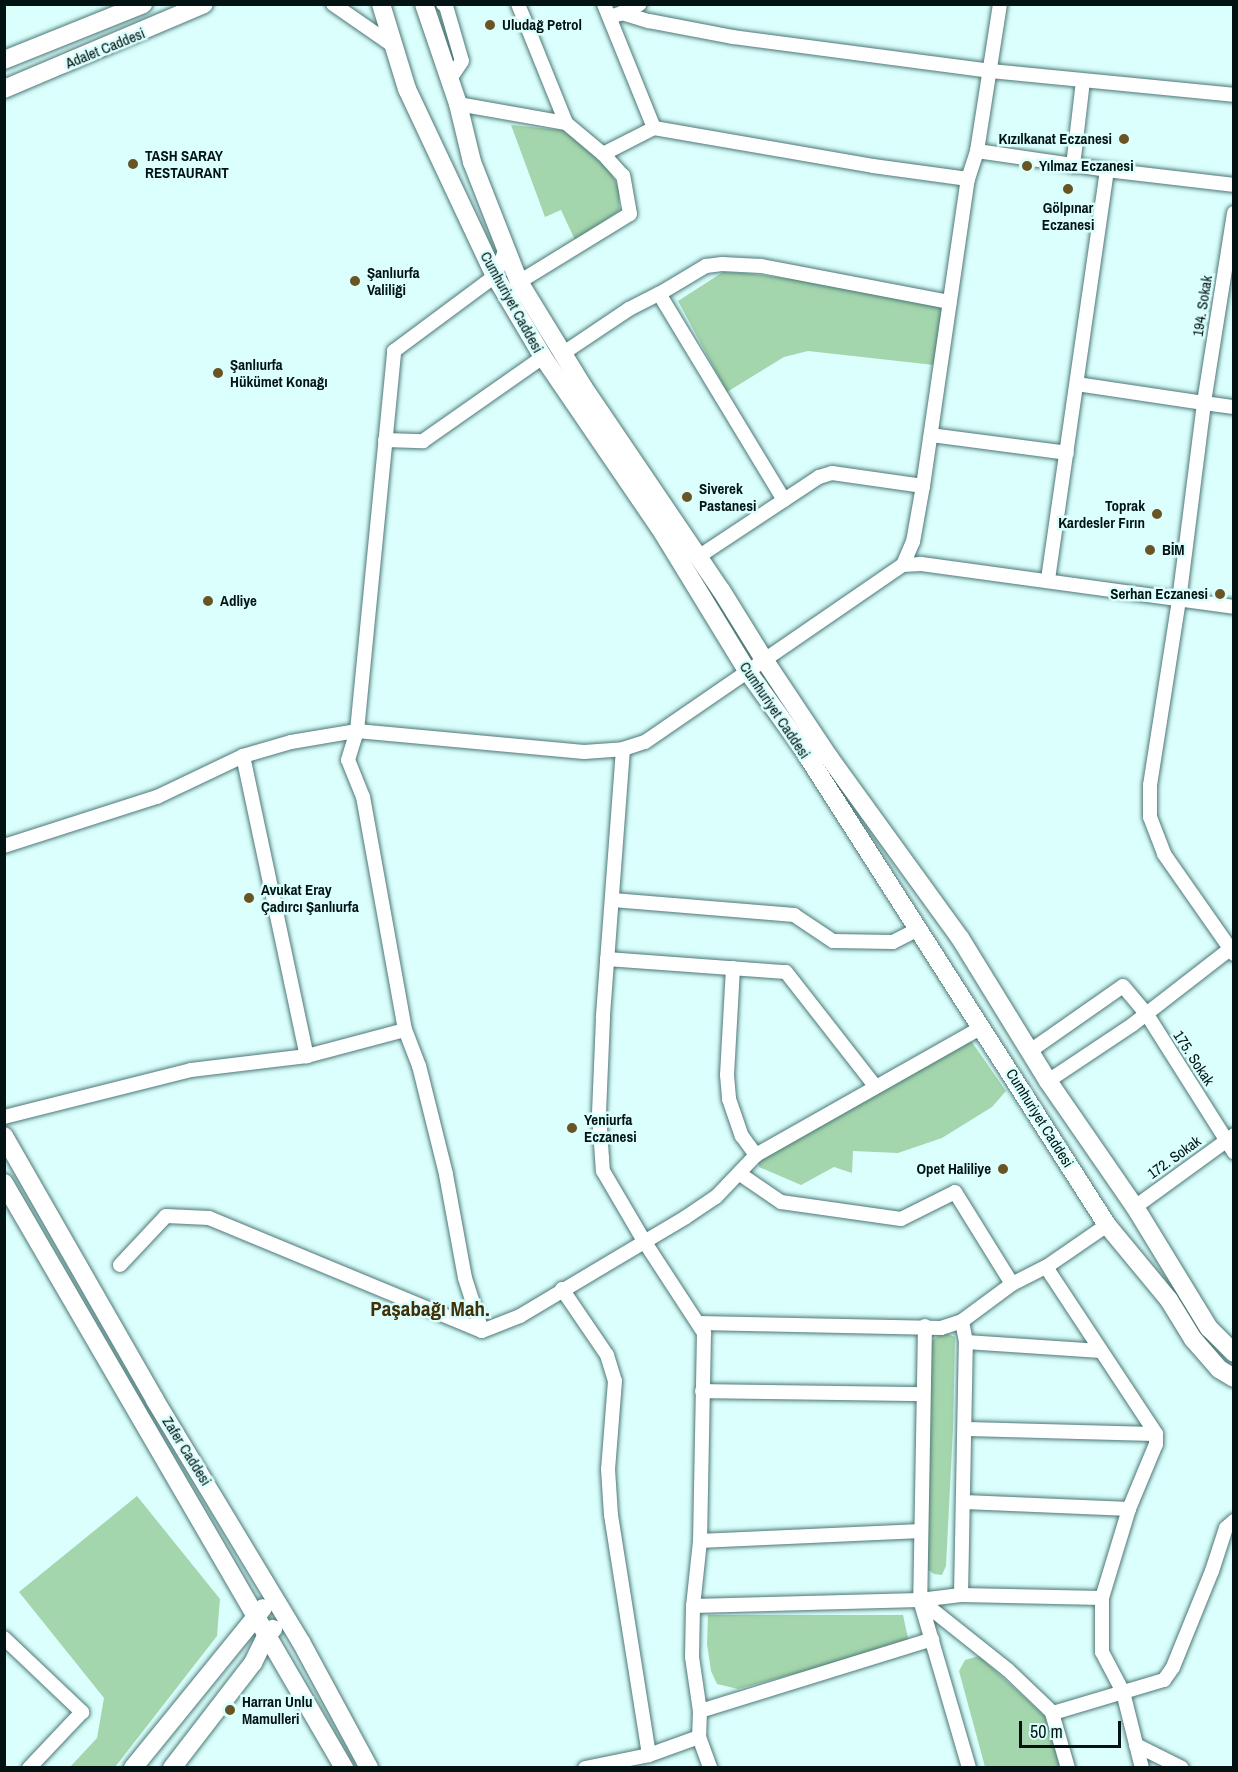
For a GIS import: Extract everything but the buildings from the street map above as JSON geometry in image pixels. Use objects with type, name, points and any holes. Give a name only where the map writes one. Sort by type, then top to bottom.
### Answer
[{"type":"main road","name":"Adalet Caddesi","points":[[4,60],[143,4]]},
{"type":"main road","name":"Adalet Caddesi","points":[[4,89],[204,4]]},
{"type":"main road","name":"Cumhuriyet Caddesi","points":[[381,4],[407,88],[495,276],[543,357],[663,533],[748,672],[799,743],[1107,1225],[1169,1300],[1193,1339],[1219,1369],[1233,1378]]},
{"type":"main road","name":"Cumhuriyet Caddesi","points":[[424,4],[458,104],[472,162],[505,251],[519,282],[562,354],[829,757],[960,938],[1048,1081],[1134,1207],[1209,1328],[1233,1353]]},
{"type":"main road","name":"Zafer Caddesi","points":[[4,1136],[155,1400],[274,1595],[369,1767]]},
{"type":"main road","name":"Zafer Caddesi","points":[[4,1183],[10,1207],[345,1767]]},
{"type":"main road","points":[[133,1767],[274,1595]]},
{"type":"main road","points":[[172,1767],[253,1663],[267,1634],[287,1618]]},
{"type":"street","points":[[333,4],[396,48]]},
{"type":"street","points":[[443,4],[446,6],[462,61],[448,80]]},
{"type":"street","points":[[518,4],[566,123],[603,153],[623,176],[630,214],[519,282]]},
{"type":"street","points":[[612,12],[640,4]]},
{"type":"street","points":[[4,846],[157,796],[243,756],[291,742],[357,731],[585,752],[623,749],[645,742],[903,565],[913,543],[923,486],[968,179],[977,151],[1000,4]]},
{"type":"street","points":[[612,12],[733,37],[990,71],[1233,95]]},
{"type":"street","points":[[612,12],[654,128]]},
{"type":"street","points":[[1073,166],[1083,81]]},
{"type":"street","points":[[458,104],[566,123]]},
{"type":"street","points":[[603,153],[654,128],[873,166],[968,179]]},
{"type":"street","points":[[977,151],[1073,166],[1233,185]]},
{"type":"street","points":[[1048,580],[1107,170]]},
{"type":"street","name":"194. Sokak","points":[[1232,951],[1164,854],[1150,817],[1150,785],[1179,600],[1204,403],[1233,213]]},
{"type":"street","points":[[482,1331],[465,1278],[446,1174],[419,1066],[405,1030],[363,797],[348,760],[357,731],[394,351],[495,276],[505,251]]},
{"type":"street","points":[[562,354],[629,309],[706,267],[722,264],[761,266],[950,302]]},
{"type":"street","points":[[659,294],[784,500]]},
{"type":"street","points":[[385,440],[423,441],[543,357]]},
{"type":"street","points":[[1077,384],[1233,407]]},
{"type":"street","points":[[931,435],[1067,453]]},
{"type":"street","points":[[698,557],[819,477],[832,473],[923,486]]},
{"type":"street","points":[[903,565],[921,564],[1048,580],[1233,607]]},
{"type":"street","points":[[623,749],[607,958],[599,1114],[603,1171],[644,1241],[704,1332],[700,1540],[693,1606],[692,1657],[700,1711],[699,1737],[710,1767]]},
{"type":"street","points":[[243,756],[307,1056]]},
{"type":"street","points":[[613,900],[794,915],[833,941],[893,942],[919,929]]},
{"type":"street","points":[[1048,1081],[1132,1025],[1232,951]]},
{"type":"street","points":[[607,958],[786,972],[875,1086]]},
{"type":"street","points":[[733,968],[729,1098],[742,1136],[756,1155]]},
{"type":"street","name":"175. Sokak","points":[[1030,1051],[1123,986],[1146,1013],[1231,1142]]},
{"type":"street","points":[[120,1265],[166,1216],[209,1218],[482,1331],[520,1316],[716,1197],[756,1155],[982,1027]]},
{"type":"street","points":[[4,1118],[191,1070],[307,1056],[405,1030]]},
{"type":"street","name":"172. Sokak","points":[[1134,1207],[1231,1142]]},
{"type":"street","points":[[740,1174],[781,1202],[901,1219],[955,1192],[1012,1284]]},
{"type":"street","points":[[698,1323],[941,1328],[962,1321],[1012,1284],[1046,1267],[1107,1225]]},
{"type":"street","points":[[1046,1267],[1156,1434],[1156,1444],[1130,1509],[1102,1598],[1102,1652],[1123,1692],[1142,1767]]},
{"type":"street","points":[[562,1289],[607,1355],[615,1381],[608,1469],[611,1515],[649,1755]]},
{"type":"street","points":[[961,1595],[966,1429],[966,1342],[962,1321]]},
{"type":"street","points":[[926,1326],[922,1394],[920,1600],[969,1767]]},
{"type":"street","points":[[966,1342],[1101,1352]]},
{"type":"street","points":[[702,1391],[922,1394]]},
{"type":"street","points":[[966,1429],[1156,1434]]},
{"type":"street","points":[[964,1502],[1130,1509]]},
{"type":"street","points":[[1053,1713],[1164,1680],[1173,1667],[1212,1571],[1226,1528],[1233,1521]]},
{"type":"street","points":[[700,1540],[920,1531]]},
{"type":"street","points":[[693,1606],[920,1600],[961,1595],[1102,1598]]},
{"type":"street","points":[[920,1600],[1008,1670],[1053,1713],[1068,1767]]},
{"type":"street","points":[[4,1638],[82,1712],[29,1767]]},
{"type":"street","points":[[700,1711],[932,1639]]},
{"type":"street","points":[[585,1767],[633,1763],[699,1737]]},
{"type":"street","points":[[1136,1745],[1182,1767]]},
{"type":"green space","points":[[511,125],[570,131],[609,168],[619,189],[619,211],[575,240],[561,210],[545,217]]},
{"type":"green space","points":[[723,272],[828,284],[916,300],[942,308],[934,365],[808,351],[784,357],[727,392],[678,301]]},
{"type":"green space","points":[[969,1038],[1006,1091],[992,1107],[942,1138],[898,1153],[853,1151],[852,1173],[834,1167],[801,1185],[759,1167],[759,1157]]},
{"type":"green space","points":[[946,1333],[955,1337],[946,1566],[942,1575],[934,1574],[927,1569],[930,1343],[939,1335]]},
{"type":"green space","points":[[137,1496],[220,1599],[217,1636],[115,1767],[70,1767],[97,1738],[104,1698],[19,1592]]},
{"type":"green space","points":[[708,1615],[903,1615],[909,1643],[738,1689],[717,1684],[711,1671],[707,1644]]},
{"type":"green space","points":[[979,1656],[1046,1717],[1060,1767],[985,1767],[959,1671],[965,1660]]},
{"type":"place","name":"Uludağ Petrol","points":[[490,25]]},
{"type":"place","name":"Kızılkanat Eczanesi","points":[[1124,139]]},
{"type":"place","name":"TASH SARAY RESTAURANT","points":[[133,164]]},
{"type":"place","name":"Yılmaz Eczanesi","points":[[1027,166]]},
{"type":"place","name":"Gölpınar Eczanesi","points":[[1068,189]]},
{"type":"place","name":"Şanlıurfa Valiliği","points":[[355,281]]},
{"type":"place","name":"Şanlıurfa Hükümet Konağı","points":[[218,373]]},
{"type":"place","name":"Siverek Pastanesi","points":[[687,497]]},
{"type":"place","name":"Toprak Kardesler Fırın","points":[[1157,514]]},
{"type":"place","name":"BİM","points":[[1150,550]]},
{"type":"place","name":"Serhan Eczanesi","points":[[1220,594]]},
{"type":"place","name":"Adliye","points":[[208,601]]},
{"type":"place","name":"Avukat Eray Çadırcı Şanlıurfa","points":[[249,898]]},
{"type":"place","name":"Yeniurfa Eczanesi","points":[[572,1128]]},
{"type":"place","name":"Opet Haliliye","points":[[1003,1169]]},
{"type":"place","name":"Harran Unlu Mamulleri","points":[[230,1710]]},
{"type":"district","name":"Paşabağı Mah.","points":[[430,1309]]}]
